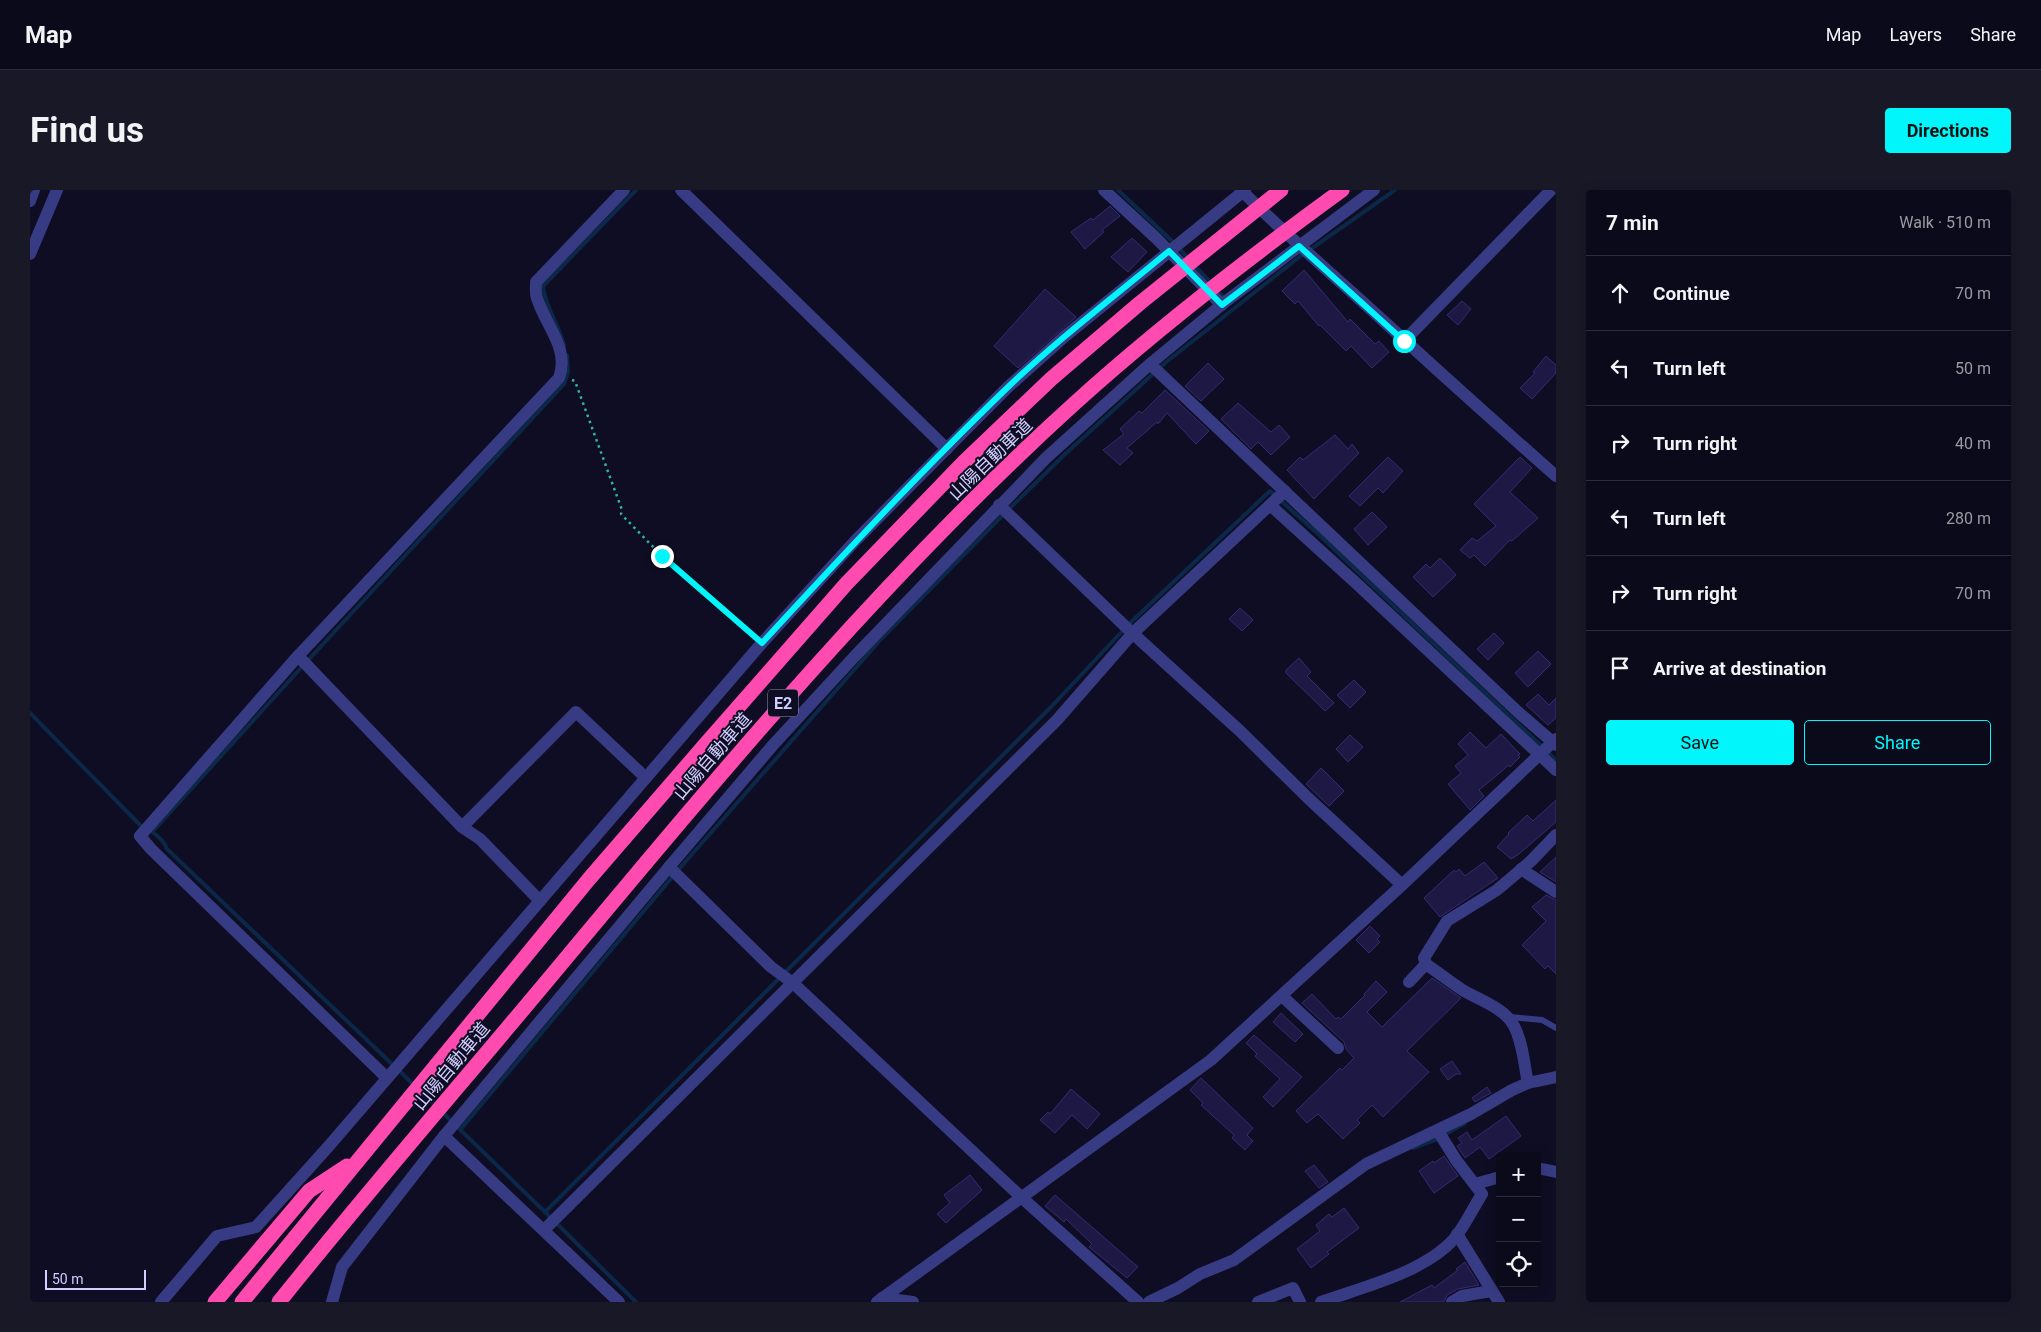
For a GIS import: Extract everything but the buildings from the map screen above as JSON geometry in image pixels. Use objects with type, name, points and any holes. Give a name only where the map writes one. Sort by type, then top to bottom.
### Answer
[{"type":"highway","name":"山陽自動車道","points":[[242,1302],[590,879],[846,584],[964,462],[1051,379],[1140,303],[1281,190]]},
{"type":"highway","name":"山陽自動車道","points":[[280,1302],[293,1284],[722,773],[858,619],[984,489],[1074,403],[1159,330],[1259,250],[1342,190]]},
{"type":"highway","points":[[215,1302],[308,1191],[358,1159]]},
{"type":"street","points":[[30,201],[34,190]]},
{"type":"street","points":[[30,254],[58,190]]},
{"type":"street","points":[[389,1075],[151,849],[140,836],[303,661],[559,378],[563,366],[556,337],[536,297],[536,282],[624,190]]},
{"type":"street","points":[[681,190],[947,449]]},
{"type":"street","points":[[1104,190],[1174,247],[1226,302]]},
{"type":"street","points":[[161,1302],[217,1236],[256,1226],[401,1062],[762,643],[856,540],[1029,369],[1243,190],[1304,251],[1556,476]]},
{"type":"street","points":[[332,1302],[342,1267],[447,1133],[673,871],[773,746],[855,656],[1004,510],[1046,458],[1154,368],[1226,302],[1304,251],[1374,190]]},
{"type":"street","points":[[1404,341],[1551,190]]},
{"type":"street","points":[[1154,368],[1356,583],[1549,747]]},
{"type":"street","points":[[551,1224],[787,979],[1057,720],[1128,629],[1277,498]]},
{"type":"street","points":[[1277,498],[1518,712],[1549,747],[1556,770]]},
{"type":"street","points":[[1004,510],[1128,629],[1240,731],[1308,798],[1402,885]]},
{"type":"street","points":[[303,661],[462,827],[480,839],[540,901]]},
{"type":"street","points":[[462,827],[576,712],[646,778]]},
{"type":"street","points":[[879,1300],[1212,1060],[1549,747]]},
{"type":"street","points":[[1528,1083],[1518,1037],[1508,1017],[1485,1001],[1462,990],[1426,964],[1424,958],[1447,921],[1497,890],[1556,835]]},
{"type":"street","points":[[1521,869],[1556,892]]},
{"type":"street","points":[[673,871],[1021,1197],[1138,1302]]},
{"type":"street","points":[[1409,982],[1426,964]]},
{"type":"street","points":[[1282,996],[1338,1048]]},
{"type":"street","points":[[1150,1302],[1200,1274],[1234,1260],[1366,1164],[1440,1135],[1512,1090],[1528,1083],[1556,1077]]},
{"type":"street","points":[[447,1133],[551,1224],[619,1302]]},
{"type":"street","points":[[1321,1302],[1400,1274],[1436,1255],[1458,1234],[1482,1194],[1440,1135]]},
{"type":"street","points":[[1541,1169],[1556,1172]]},
{"type":"street","points":[[1475,1184],[1496,1178]]},
{"type":"street","points":[[1458,1234],[1499,1302]]},
{"type":"street","points":[[1258,1302],[1293,1288],[1300,1302]]},
{"type":"street","points":[[1452,1302],[1462,1296],[1491,1291]]},
{"type":"street","points":[[879,1300],[912,1302]]},
{"type":"lane","points":[[1508,1017],[1542,1020],[1556,1028]]},
{"type":"path","points":[[570,379],[575,381],[622,514],[662,556],[762,643]]},
{"type":"waterway","points":[[564,345],[546,301],[543,286],[636,190]]},
{"type":"waterway","points":[[1118,190],[1189,259]]},
{"type":"waterway","points":[[460,1130],[679,869],[882,638],[1001,517],[1063,456],[1165,363],[1298,258],[1395,190]]},
{"type":"waterway","points":[[1193,264],[1211,283]]},
{"type":"waterway","points":[[1215,288],[1226,300]]},
{"type":"waterway","points":[[153,831],[564,384],[568,372],[567,355]]},
{"type":"waterway","points":[[441,1111],[545,1212],[1050,708],[1130,623],[1270,491],[1317,533],[1556,760]]},
{"type":"waterway","points":[[30,713],[140,825],[159,838],[167,849],[414,1085]]},
{"type":"waterway","points":[[419,1090],[436,1106]]},
{"type":"waterway","points":[[1413,1148],[1435,1140],[1465,1123]]},
{"type":"waterway","points":[[545,1212],[636,1302]]},
{"type":"route","points":[[662,556],[762,643],[856,540],[1008,387],[1169,251],[1222,305],[1299,246],[1404,341]]}]
